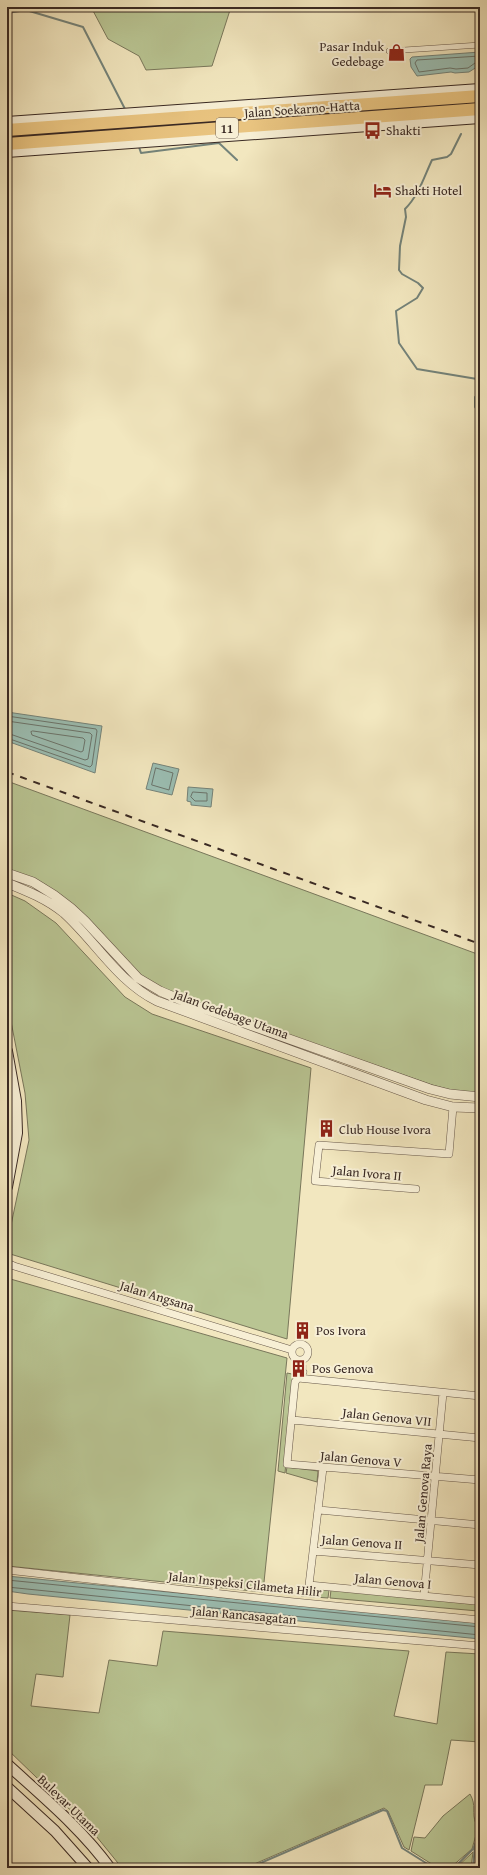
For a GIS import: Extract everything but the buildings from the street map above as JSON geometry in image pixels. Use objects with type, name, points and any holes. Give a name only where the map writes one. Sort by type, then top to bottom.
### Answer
[{"type":"highway","name":"Jalan Soekarno-Hatta","points":[[7,130],[76,125],[106,119],[379,99],[480,96]]},
{"type":"highway","name":"Jalan Soekarno-Hatta","points":[[7,144],[110,137],[151,138],[307,122],[381,121],[480,109]]},
{"type":"highway","points":[[48,120],[76,125]]},
{"type":"highway","points":[[266,133],[307,122]]},
{"type":"main road","name":"Jalan Soekarno-Hatta","points":[[379,99],[480,89]]},
{"type":"main road","points":[[379,99],[381,121]]},
{"type":"main road","name":"Jalan Soekarno-Hatta","points":[[7,152],[134,143],[151,138],[266,133],[381,121],[480,118]]},
{"type":"main road","name":"Jalan Soekarno-Hatta","points":[[7,122],[106,119]]},
{"type":"main road","points":[[7,1051],[9,1069],[16,1101],[17,1133],[7,1187]]},
{"type":"main road","name":"Bulevar Utama","points":[[7,1764],[69,1820],[97,1850],[110,1868]]},
{"type":"main road","points":[[7,1787],[55,1831],[88,1868]]},
{"type":"main road","points":[[55,1831],[69,1820]]},
{"type":"street","points":[[389,51],[480,45]]},
{"type":"street","name":"Jalan Gedebage Utama","points":[[7,873],[33,882],[71,908],[138,978],[160,991],[188,1003],[386,1073],[450,1094],[480,1097]]},
{"type":"street","name":"Jalan Gedebage Utama","points":[[7,883],[29,891],[63,913],[133,987],[157,1001],[426,1100],[453,1107],[480,1108]]},
{"type":"street","points":[[157,1001],[160,991]]},
{"type":"street","points":[[383,1083],[386,1073]]},
{"type":"street","name":"Jalan Ivora II","points":[[416,1189],[316,1181],[318,1145],[449,1154],[453,1107]]},
{"type":"street","name":"Jalan Angsana","points":[[7,1263],[10,1266],[292,1350],[296,1345],[304,1345],[309,1351],[299,1369]]},
{"type":"street","points":[[292,1350],[299,1369],[292,1420]]},
{"type":"street","points":[[299,1369],[443,1393],[480,1396]]},
{"type":"street","name":"Jalan Genova Raya","points":[[424,1596],[443,1393]]},
{"type":"street","name":"Jalan Genova VII","points":[[292,1420],[480,1438]]},
{"type":"street","name":"Jalan Genova V","points":[[292,1420],[287,1464],[480,1480]]},
{"type":"street","points":[[313,1551],[324,1468]]},
{"type":"street","points":[[319,1510],[480,1525]]},
{"type":"street","name":"Jalan Genova II","points":[[313,1551],[480,1565]]},
{"type":"street","name":"Jalan Genova I","points":[[313,1551],[309,1585],[475,1601]]},
{"type":"street","name":"Jalan Inspeksi Cilameta Hilir","points":[[7,1570],[294,1602],[480,1620]]},
{"type":"street","name":"Jalan Rancasagatan","points":[[7,1606],[480,1646]]},
{"type":"green space","points":[[91,7],[231,7],[212,66],[146,70],[139,56],[108,39]]},
{"type":"green space","points":[[7,781],[480,955],[480,1093],[451,1090],[432,1085],[189,1000],[162,989],[140,975],[88,919],[7,869]]},
{"type":"green space","points":[[7,893],[25,901],[56,923],[125,997],[152,1014],[311,1068],[287,1339],[7,1253],[7,1244],[29,1140],[25,1093],[7,1001]]},
{"type":"green space","points":[[7,1278],[287,1358],[263,1592],[7,1566]]},
{"type":"green space","points":[[287,1373],[292,1374],[293,1381],[285,1473],[278,1471]]},
{"type":"green space","points":[[287,1467],[318,1471],[317,1482],[286,1473]]},
{"type":"green space","points":[[302,1587],[329,1590],[328,1598],[301,1596]]},
{"type":"green space","points":[[331,1590],[479,1604],[478,1611],[330,1598]]},
{"type":"green space","points":[[7,1610],[70,1615],[63,1677],[36,1674],[31,1706],[99,1713],[109,1660],[157,1666],[163,1631],[409,1651],[394,1716],[437,1724],[446,1652],[480,1654],[480,1742],[451,1740],[442,1785],[425,1785],[409,1850],[404,1847],[388,1811],[384,1808],[245,1868],[122,1868],[92,1831],[7,1749]]},
{"type":"green space","points":[[470,1794],[473,1802],[476,1824],[479,1824],[472,1849],[450,1868],[438,1868],[411,1851],[414,1837],[425,1838],[443,1816]]},
{"type":"green space","points":[[473,1852],[471,1868],[456,1868]]},
{"type":"water","points":[[480,52],[480,65],[469,72],[451,72],[417,76],[411,67],[410,59],[412,57]]},
{"type":"water","points":[[7,712],[102,726],[95,773],[7,741]]},
{"type":"water","points":[[153,763],[179,769],[172,795],[146,789]]},
{"type":"water","points":[[188,787],[213,789],[211,807],[191,805],[191,802],[187,801]]},
{"type":"water","points":[[7,1576],[480,1623],[480,1639],[28,1594],[7,1591]]},
{"type":"waterway","points":[[7,13],[26,10],[83,27],[126,111]]},
{"type":"waterway","points":[[461,134],[451,154],[447,157],[432,160],[418,192],[405,209],[406,217],[400,246],[399,270],[402,274],[418,283],[423,288],[417,298],[396,311],[399,343],[417,369],[477,379],[480,382]]},
{"type":"waterway","points":[[139,147],[141,153],[219,143],[237,160]]},
{"type":"waterway","points":[[480,393],[475,397],[475,407],[480,414]]},
{"type":"waterway","points":[[249,1868],[383,1810],[387,1811],[402,1848],[434,1868]]},
{"type":"waterway","points":[[454,1868],[473,1849],[477,1839],[480,1840]]},
{"type":"waterway","points":[[473,1868],[475,1845]]},
{"type":"tunnel","points":[[296,1364],[296,1371]]},
{"type":"tunnel","points":[[303,1365],[303,1372]]},
{"type":"railway","points":[[7,772],[480,944]]},
{"type":"place","name":"Pasar Induk Gedebage","points":[[397,53]]},
{"type":"place","name":"Shakti","points":[[373,130]]},
{"type":"place","name":"Shakti Hotel","points":[[382,190]]},
{"type":"place","name":"Club House Ivora","points":[[326,1129]]},
{"type":"place","name":"Pos Ivora","points":[[303,1330]]},
{"type":"place","name":"Pos Genova","points":[[299,1368]]}]
